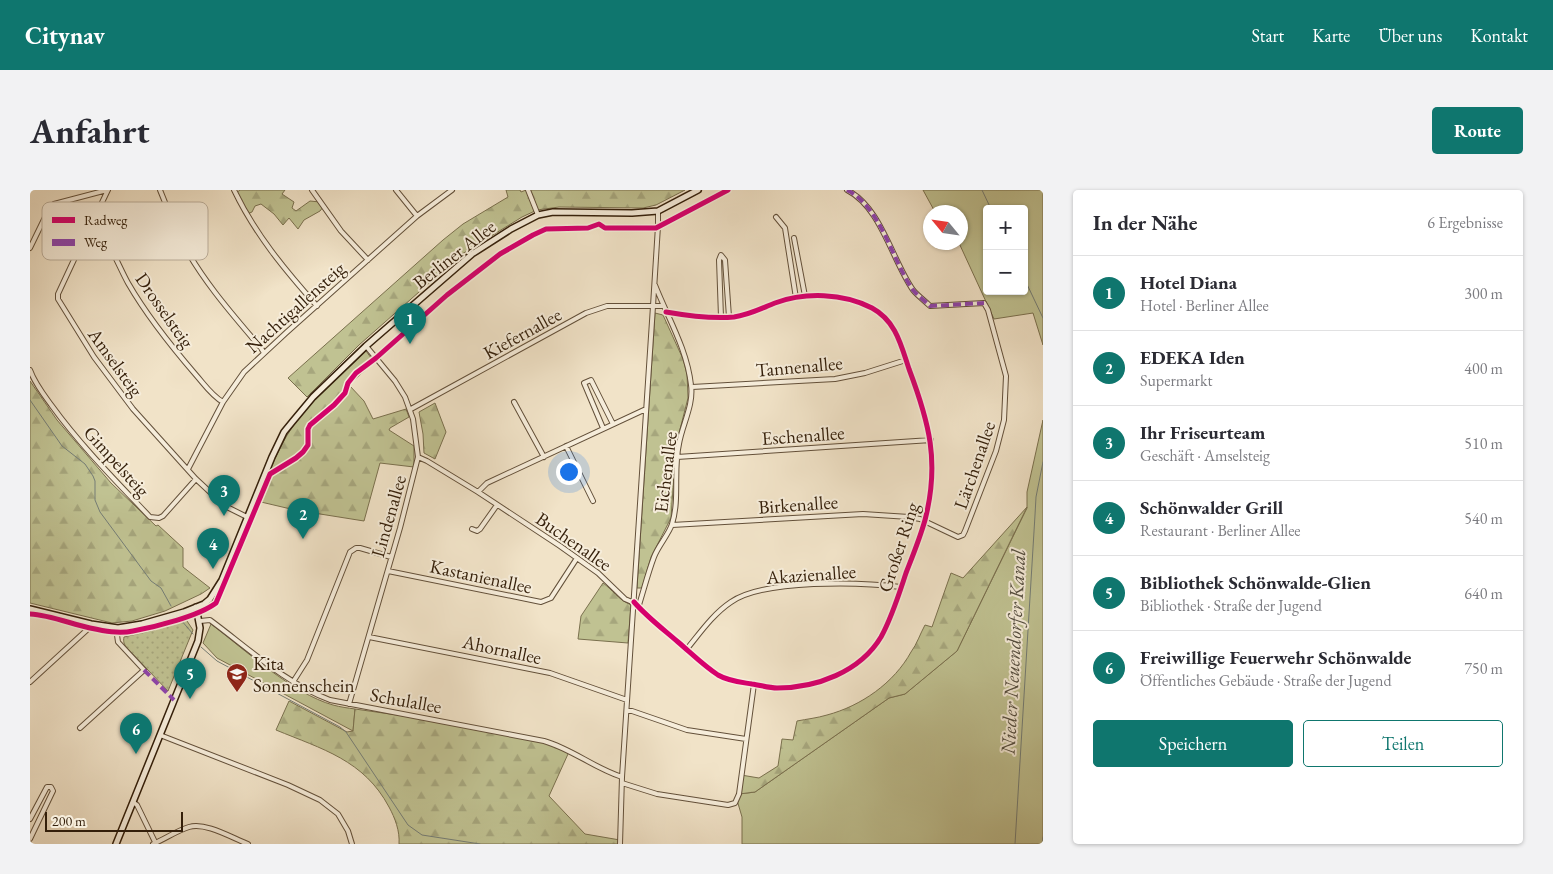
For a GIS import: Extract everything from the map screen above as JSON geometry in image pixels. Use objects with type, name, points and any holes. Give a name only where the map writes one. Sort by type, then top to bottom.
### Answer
[{"type":"main road","name":"Berliner Allee","points":[[196,608],[210,599],[222,580],[284,432],[310,401],[366,346],[472,254],[511,229],[538,215],[553,212],[632,213],[658,211],[698,190]]},
{"type":"main road","points":[[30,609],[116,628],[131,627],[196,608],[200,621],[198,641],[116,844]]},
{"type":"street","points":[[63,202],[107,190]]},
{"type":"street","name":"Amselsteig","points":[[102,202],[107,190]]},
{"type":"street","points":[[160,190],[165,202]]},
{"type":"street","points":[[234,190],[251,223],[264,242],[288,274],[316,306]]},
{"type":"street","points":[[312,190],[341,231],[368,260]]},
{"type":"street","points":[[396,190],[417,216]]},
{"type":"street","name":"Nachtigallensteig","points":[[188,469],[222,402],[244,372],[417,216],[452,190]]},
{"type":"street","points":[[528,190],[538,215]]},
{"type":"street","name":"Lärchenallee","points":[[847,190],[856,194],[873,215],[914,292],[930,306],[984,303],[988,310],[1006,376],[1002,431],[963,535],[958,537],[925,522]]},
{"type":"street","name":"Eichenallee","points":[[620,844],[622,777],[655,283],[658,211]]},
{"type":"street","points":[[776,218],[785,228],[796,298]]},
{"type":"street","points":[[30,248],[42,223]]},
{"type":"street","points":[[794,238],[805,296]]},
{"type":"street","points":[[721,318],[719,260],[721,256],[725,260],[729,317]]},
{"type":"street","name":"Amselsteig","points":[[74,260],[58,294],[58,299],[73,326],[106,376],[196,479],[225,506],[247,517]]},
{"type":"street","name":"Drosselsteig","points":[[116,260],[129,284],[158,328],[207,388],[222,402]]},
{"type":"street","points":[[193,260],[223,304],[262,348],[264,353]]},
{"type":"street","name":"Eichenallee","points":[[634,602],[639,605],[653,559],[672,525],[675,505],[677,456],[690,405],[692,387],[686,358],[655,283]]},
{"type":"street","name":"Großer Ring","points":[[634,602],[686,650],[720,676],[776,688],[804,685],[836,676],[855,664],[880,637],[901,588],[925,522],[931,489],[932,455],[922,404],[901,342],[882,315],[861,304],[828,296],[805,296],[778,302],[754,312],[721,318],[700,318],[666,312]]},
{"type":"street","name":"Kiefernallee","points":[[411,410],[586,313],[607,306],[653,306]]},
{"type":"street","points":[[653,306],[663,306]]},
{"type":"street","name":"Lindenallee","points":[[349,704],[388,571],[418,457],[411,410],[395,381],[366,346]]},
{"type":"street","name":"Tannenallee","points":[[692,387],[835,379],[906,360]]},
{"type":"street","name":"Gimpelsteig","points":[[30,370],[35,382],[65,423],[100,464],[150,517],[159,518],[163,516],[196,479]]},
{"type":"street","points":[[604,428],[584,383],[591,380],[613,424]]},
{"type":"street","points":[[514,402],[544,457]]},
{"type":"street","points":[[478,492],[487,483],[646,408]]},
{"type":"street","name":"Eschenallee","points":[[677,456],[930,440]]},
{"type":"street","points":[[566,446],[594,501]]},
{"type":"street","name":"Buchenallee","points":[[418,457],[478,492],[577,558],[606,579],[625,599],[634,602]]},
{"type":"street","points":[[472,530],[477,531],[480,529],[497,505]]},
{"type":"street","name":"Birkenallee","points":[[672,525],[863,514],[909,517],[925,522]]},
{"type":"street","points":[[293,682],[307,660],[350,552],[360,548],[391,557]]},
{"type":"street","name":"Kastanienallee","points":[[388,571],[541,602],[551,598],[577,558]]},
{"type":"street","name":"Akazienallee","points":[[686,650],[730,602],[761,590],[846,583],[901,588]]},
{"type":"street","name":"Schulallee","points":[[200,621],[210,620],[293,682],[322,697],[349,704],[544,741],[568,749],[598,767],[622,777]]},
{"type":"street","points":[[30,682],[89,628],[91,624]]},
{"type":"street","points":[[80,728],[144,670],[118,642],[116,628]]},
{"type":"street","name":"Ahornallee","points":[[369,637],[550,673],[622,700],[627,700]]},
{"type":"street","points":[[622,783],[650,792],[675,797],[732,805],[737,800],[754,684]]},
{"type":"street","points":[[627,711],[632,711],[687,730],[746,739]]},
{"type":"street","points":[[160,735],[288,785],[320,800],[338,814],[348,830],[352,844]]},
{"type":"street","points":[[30,819],[47,787],[51,787],[53,791],[30,839]]},
{"type":"street","points":[[134,802],[155,844],[182,830],[196,826],[209,828],[248,844]]},
{"type":"green space","points":[[240,190],[285,190],[282,194],[294,202],[292,208],[296,211],[310,201],[320,202],[323,207],[320,211],[304,220],[298,229],[289,218],[283,225],[274,214],[261,204],[255,206],[252,212],[247,214],[236,193]]},
{"type":"green space","points":[[506,190],[520,190],[521,192],[526,190],[685,190],[656,205],[643,208],[559,207],[537,210],[522,217],[462,254],[359,345],[307,397],[288,378],[443,240],[463,224],[508,197]]},
{"type":"green space","points":[[923,190],[1043,190],[1043,345],[1033,313],[994,319],[962,250],[968,250],[968,205],[931,205]]},
{"type":"green space","points":[[655,313],[663,315],[683,359],[687,374],[688,398],[676,445],[671,518],[651,557],[642,588],[637,588]]},
{"type":"green space","points":[[366,351],[374,362],[349,385],[364,401],[373,419],[406,409],[409,417],[389,430],[414,446],[414,467],[380,463],[364,521],[295,510],[261,502],[273,468],[270,470],[272,464],[293,426],[318,396]]},
{"type":"green space","points":[[30,381],[57,420],[111,483],[156,526],[158,525],[183,548],[183,567],[210,588],[165,611],[132,621],[112,623],[30,603]]},
{"type":"green space","points":[[435,403],[446,432],[435,459],[424,453],[419,412]]},
{"type":"green space","points":[[1043,420],[1043,844],[742,844],[742,817],[737,800],[739,794],[755,792],[889,698],[905,694],[957,651],[1027,508],[1027,492]]},
{"type":"green space","points":[[1027,507],[957,651],[905,694],[889,698],[755,792],[739,794],[741,775],[759,778],[778,766],[782,739],[793,740],[797,721],[827,715],[852,706],[886,683],[904,663],[925,625],[932,627],[951,573],[963,578]]},
{"type":"green space","points":[[603,583],[618,597],[631,605],[628,643],[578,639],[581,616]]},
{"type":"green space","points":[[185,618],[193,630],[168,691],[127,648],[124,643],[124,637],[154,630]]},
{"type":"green space","points":[[211,624],[269,670],[302,691],[333,705],[355,709],[353,731],[217,658],[203,643]]},
{"type":"green space","points":[[289,701],[347,732],[353,731],[355,709],[453,723],[519,735],[568,749],[568,754],[549,796],[585,834],[620,840],[620,844],[399,844],[398,829],[391,811],[379,791],[367,778],[354,767],[325,750],[276,730]]},
{"type":"waterway","name":"Nieder Neuendorfer Kanal","points":[[982,190],[989,205]]},
{"type":"waterway","name":"Nieder Neuendorfer Kanal","points":[[1028,286],[1043,318]]},
{"type":"waterway","points":[[30,400],[62,446],[85,464],[95,481],[95,500],[100,512],[151,581],[161,588],[171,606]]},
{"type":"waterway","name":"Nieder Neuendorfer Kanal","points":[[1015,844],[1036,497],[1043,462]]},
{"type":"waterway","points":[[181,620],[193,634]]},
{"type":"waterway","points":[[201,647],[217,661],[346,732],[408,825],[422,835],[480,844]]},
{"type":"waterway","points":[[1042,844],[1043,837]]},
{"type":"marked path","points":[[847,190],[859,198],[869,209],[885,235],[913,290],[930,306],[984,303]]},
{"type":"marked path","points":[[144,670],[174,700]]},
{"type":"cycle path","points":[[30,614],[95,629],[128,632],[188,617],[208,608],[216,603],[270,474],[303,452],[308,445],[308,429],[310,425],[345,393],[348,383],[356,373],[376,358],[447,295],[500,254],[546,229],[588,228],[599,224],[605,228],[656,228],[728,190]]},
{"type":"cycle path","points":[[634,602],[703,664],[726,679],[777,688],[807,685],[836,676],[861,660],[872,649],[885,629],[923,527],[932,479],[930,443],[922,407],[896,334],[880,313],[849,299],[824,296],[787,299],[734,317],[700,317],[666,312]]},
{"type":"place","name":"Hotel Diana","points":[[410,344]]},
{"type":"place","name":"Ihr Friseurteam","points":[[224,516]]},
{"type":"place","name":"EDEKA Iden","points":[[303,539]]},
{"type":"place","name":"Schönwalder Grill","points":[[213,569]]},
{"type":"place","name":"Kita Sonnenschein","points":[[237,693]]},
{"type":"place","name":"Bibliothek Schönwalde-Glien","points":[[190,699]]},
{"type":"place","name":"Freiwillige Feuerwehr Schönwalde","points":[[136,754]]}]
